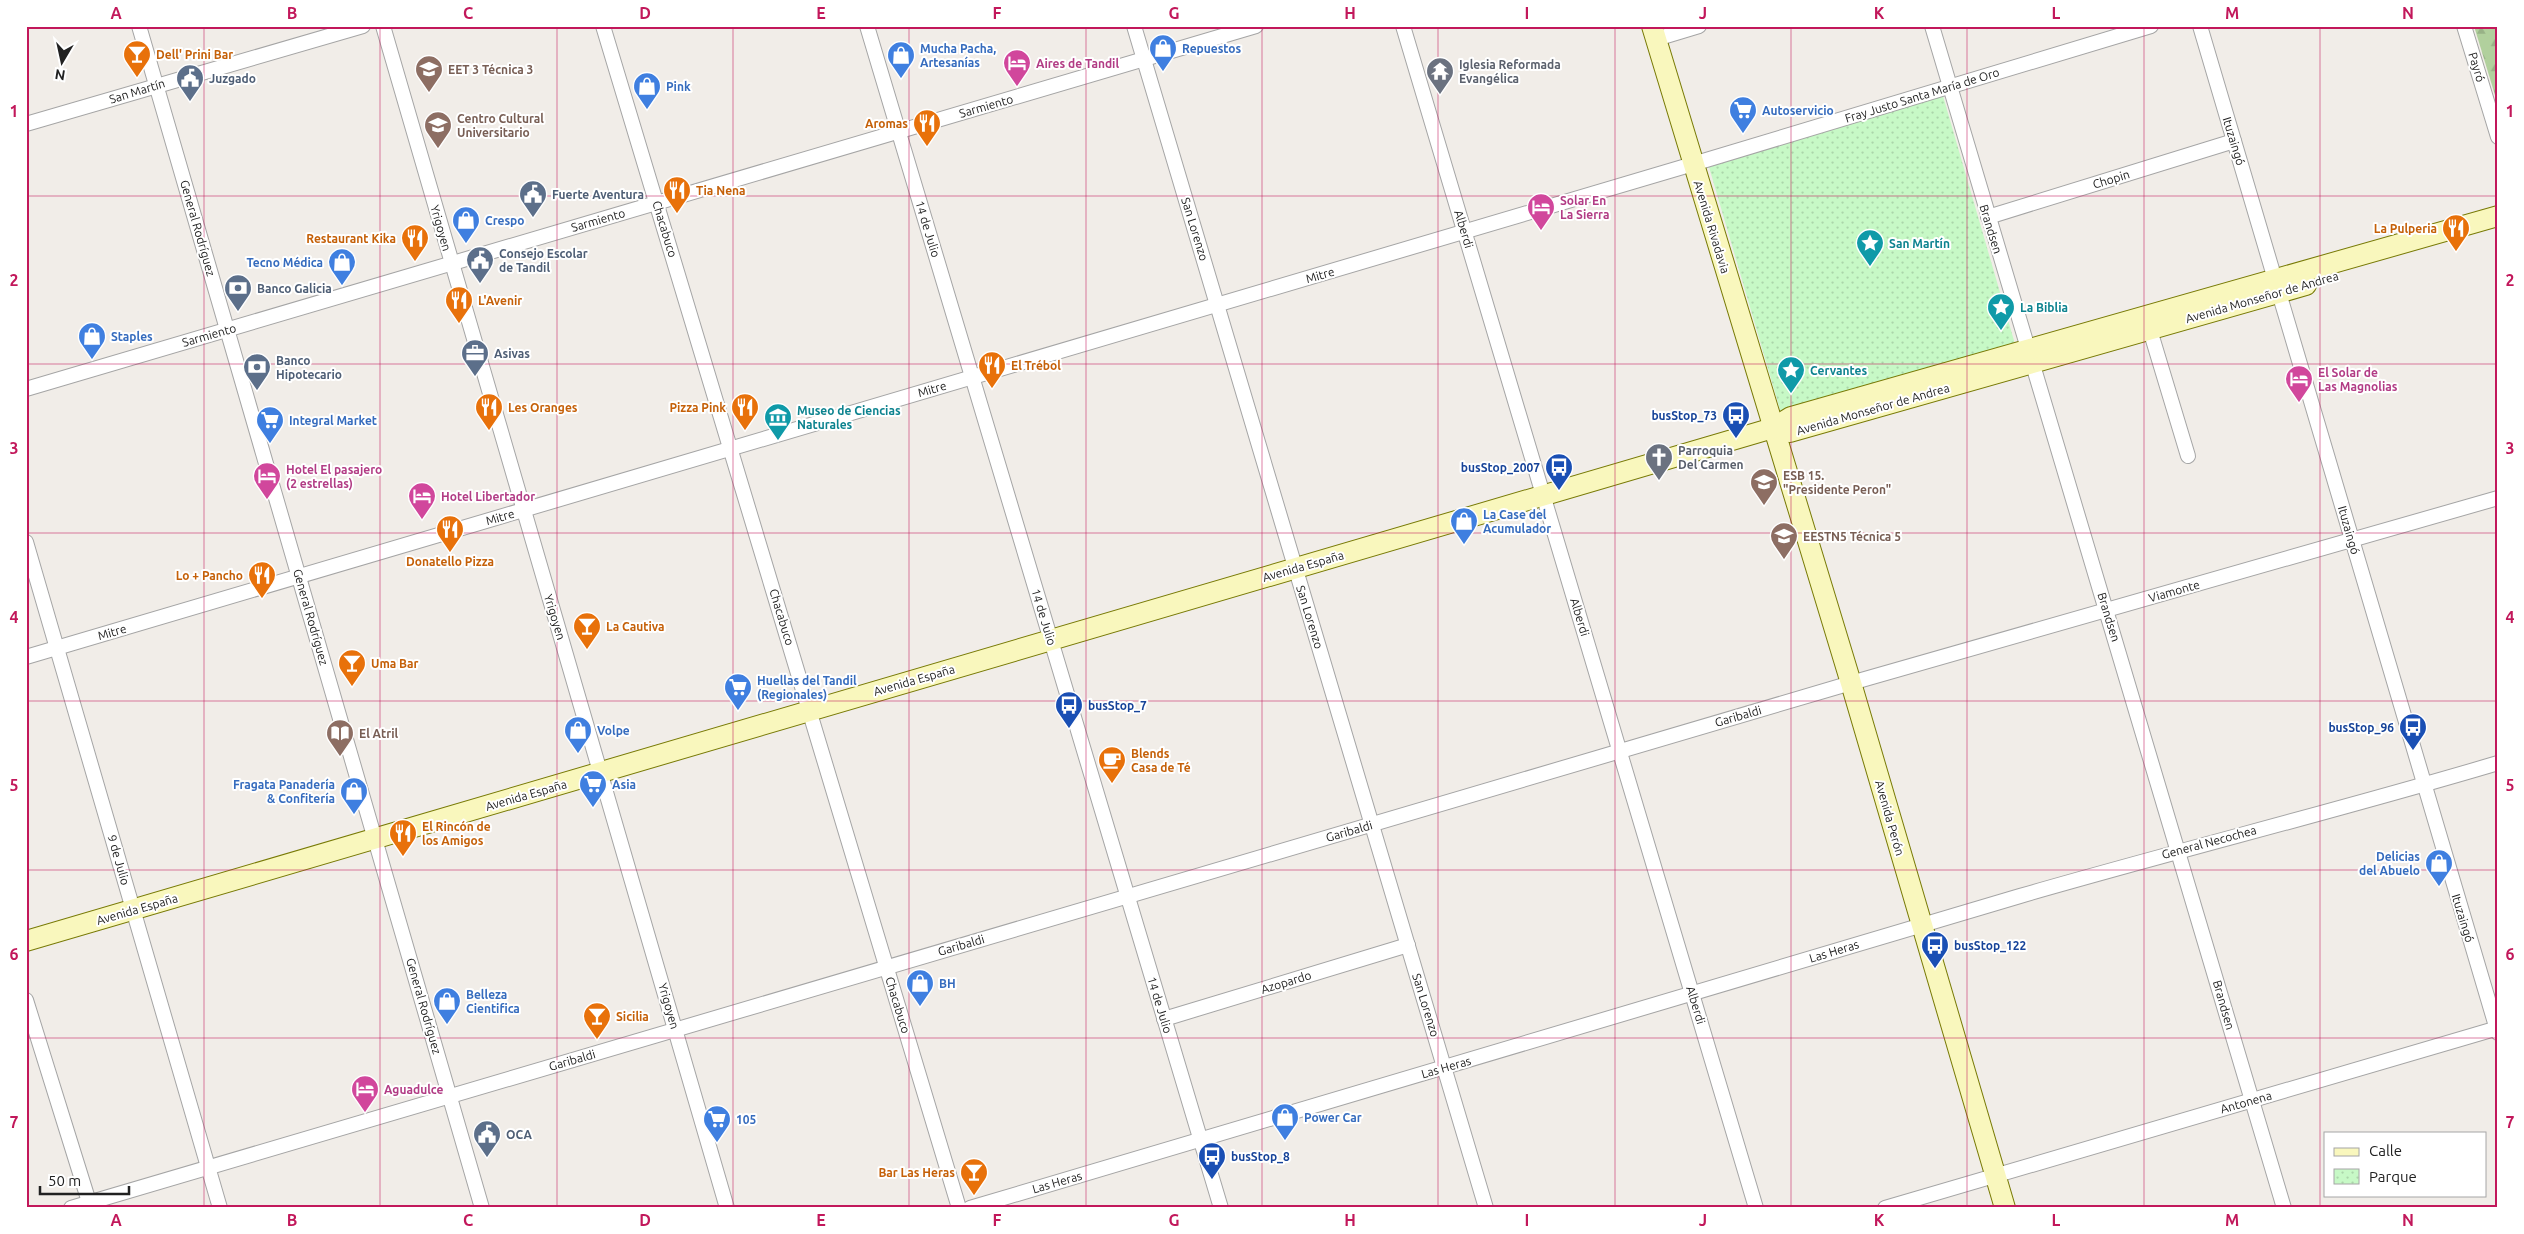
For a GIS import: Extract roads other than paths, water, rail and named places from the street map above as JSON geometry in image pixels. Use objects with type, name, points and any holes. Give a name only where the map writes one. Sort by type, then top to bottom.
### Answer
[{"type":"main road","name":"Avenida Rivadavia","points":[[1654,33],[1773,428]]},
{"type":"main road","name":"Avenida Monseñor de Andrea","points":[[2031,356],[2150,330],[2278,286],[2498,216]]},
{"type":"main road","name":"Avenida Monseñor de Andrea","points":[[1773,428],[1790,432],[2031,356],[2278,286],[2498,229]]},
{"type":"main road","name":"Avenida España","points":[[26,941],[1773,428]]},
{"type":"main road","name":"Avenida Perón","points":[[1773,428],[2005,1208]]},
{"type":"street","name":"General Rodríguez","points":[[139,26],[482,1208]]},
{"type":"street","name":"San Martín","points":[[26,124],[364,26]]},
{"type":"street","name":"Yrigoyen","points":[[383,26],[523,510],[602,773],[727,1208]]},
{"type":"street","name":"Chacabuco","points":[[603,26],[960,1208]]},
{"type":"street","name":"14 de Julio","points":[[867,26],[1221,1208]]},
{"type":"street","name":"San Lorenzo","points":[[1134,26],[1486,1208]]},
{"type":"street","name":"Sarmiento","points":[[26,389],[1256,26]]},
{"type":"street","name":"Alberdi","points":[[1403,26],[1756,1208]]},
{"type":"street","points":[[1654,33],[1699,26]]},
{"type":"street","name":"Brandsen","points":[[1932,26],[2284,1208]]},
{"type":"street","name":"Fray Justo Santa María de Oro","points":[[1693,164],[2151,26]]},
{"type":"street","name":"Ituzaingó","points":[[2200,26],[2497,1030]]},
{"type":"street","name":"Payró","points":[[2464,26],[2498,137]]},
{"type":"street","name":"Chopin","points":[[1988,217],[2234,141]]},
{"type":"street","name":"Mitre","points":[[26,657],[1693,164]]},
{"type":"street","points":[[2150,330],[2188,456]]},
{"type":"street","name":"Viamonte","points":[[1850,683],[2498,498]]},
{"type":"street","name":"9 de Julio","points":[[26,542],[220,1208]]},
{"type":"street","name":"Garibaldi","points":[[71,1208],[1850,683]]},
{"type":"street","name":"General Necochea","points":[[1922,925],[2178,850],[2423,785],[2498,763]]},
{"type":"street","name":"Las Heras","points":[[970,1208],[1922,925]]},
{"type":"street","name":"Azopardo","points":[[1164,1019],[1408,945]]},
{"type":"street","points":[[26,1000],[89,1202]]},
{"type":"street","name":"Antonena","points":[[1885,1208],[2497,1030]]},
{"type":"place","name":"Repuestos","points":[[1163,72]]},
{"type":"place","name":"Dell' Prini Bar","points":[[137,78]]},
{"type":"place","name":"Mucha Pacha, Artesanías","points":[[901,79]]},
{"type":"place","name":"Aires de Tandil","points":[[1017,87]]},
{"type":"place","name":"EET 3 Técnica 3","points":[[429,93]]},
{"type":"place","name":"Iglesia Reformada Evangélica","points":[[1440,95]]},
{"type":"place","name":"Juzgado","points":[[190,102]]},
{"type":"place","name":"Pink","points":[[647,110]]},
{"type":"place","name":"Autoservicio","points":[[1743,134]]},
{"type":"place","name":"Aromas","points":[[927,147]]},
{"type":"place","name":"Centro Cultural Universitario","points":[[438,149]]},
{"type":"place","name":"Tia Nena","points":[[677,214]]},
{"type":"place","name":"Fuerte Aventura","points":[[533,218]]},
{"type":"place","name":"Solar En La Sierra","points":[[1541,231]]},
{"type":"place","name":"Crespo","points":[[466,244]]},
{"type":"place","name":"La Pulperia","points":[[2456,252]]},
{"type":"place","name":"Restaurant Kika","points":[[415,262]]},
{"type":"place","name":"San Martín","points":[[1870,267]]},
{"type":"place","name":"Consejo Escolar de Tandil","points":[[480,284]]},
{"type":"place","name":"Tecno Médica","points":[[342,286]]},
{"type":"place","name":"Banco Galicia","points":[[238,312]]},
{"type":"place","name":"L'Avenir","points":[[459,324]]},
{"type":"place","name":"La Biblia","points":[[2001,331]]},
{"type":"place","name":"Staples","points":[[92,360]]},
{"type":"place","name":"Asivas","points":[[475,377]]},
{"type":"place","name":"El Trébol","points":[[992,389]]},
{"type":"place","name":"Banco Hipotecario","points":[[257,391]]},
{"type":"place","name":"Cervantes","points":[[1791,394]]},
{"type":"place","name":"El Solar de Las Magnolias","points":[[2299,403]]},
{"type":"place","name":"Les Oranges","points":[[489,431]]},
{"type":"place","name":"Pizza Pink","points":[[745,431]]},
{"type":"place","name":"busStop_73","points":[[1736,439]]},
{"type":"place","name":"Museo de Ciencias Naturales","points":[[778,441]]},
{"type":"place","name":"Integral Market","points":[[270,444]]},
{"type":"place","name":"Parroquia Del Carmen","points":[[1659,481]]},
{"type":"place","name":"busStop_2007","points":[[1559,491]]},
{"type":"place","name":"Hotel El pasajero (2 estrellas)","points":[[267,500]]},
{"type":"place","name":"ESB 15. \"Presidente Peron\"","points":[[1764,506]]},
{"type":"place","name":"Hotel Libertador","points":[[422,520]]},
{"type":"place","name":"La Case del Acumulador","points":[[1464,545]]},
{"type":"place","name":"Donatello Pizza","points":[[450,553]]},
{"type":"place","name":"EESTN5 Técnica 5","points":[[1784,560]]},
{"type":"place","name":"Lo + Pancho","points":[[262,599]]},
{"type":"place","name":"La Cautiva","points":[[587,650]]},
{"type":"place","name":"Uma Bar","points":[[352,687]]},
{"type":"place","name":"Huellas del Tandil (Regionales)","points":[[738,711]]},
{"type":"place","name":"busStop_7","points":[[1069,729]]},
{"type":"place","name":"busStop_96","points":[[2413,751]]},
{"type":"place","name":"Volpe","points":[[578,754]]},
{"type":"place","name":"El Atril","points":[[340,757]]},
{"type":"place","name":"Blends Casa de Té","points":[[1112,784]]},
{"type":"place","name":"Asia","points":[[593,808]]},
{"type":"place","name":"Fragata Panadería & Confitería","points":[[354,815]]},
{"type":"place","name":"El Rincón de los Amigos","points":[[403,857]]},
{"type":"place","name":"Delicias del Abuelo","points":[[2439,887]]},
{"type":"place","name":"busStop_122","points":[[1935,969]]},
{"type":"place","name":"BH","points":[[920,1007]]},
{"type":"place","name":"Belleza Cientifica","points":[[447,1025]]},
{"type":"place","name":"Sicilia","points":[[597,1040]]},
{"type":"place","name":"Aguadulce","points":[[365,1113]]},
{"type":"place","name":"Power Car","points":[[1285,1141]]},
{"type":"place","name":"105","points":[[717,1143]]},
{"type":"place","name":"OCA","points":[[487,1158]]},
{"type":"place","name":"busStop_8","points":[[1212,1180]]},
{"type":"place","name":"Bar Las Heras","points":[[974,1196]]}]
